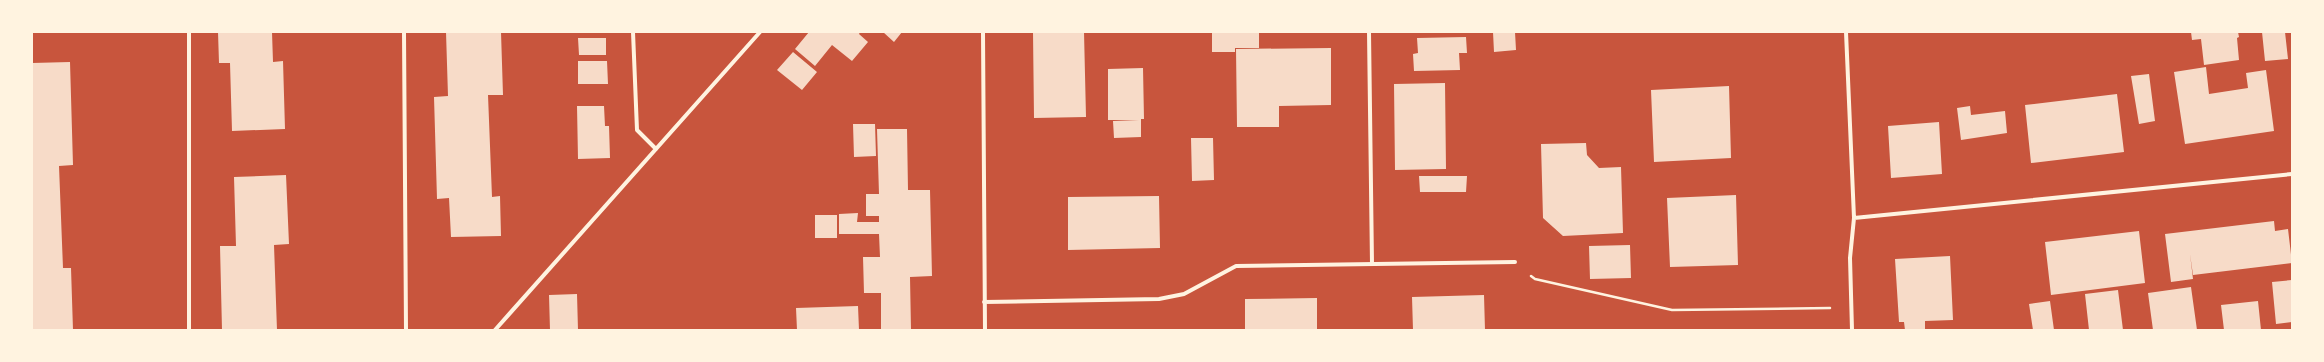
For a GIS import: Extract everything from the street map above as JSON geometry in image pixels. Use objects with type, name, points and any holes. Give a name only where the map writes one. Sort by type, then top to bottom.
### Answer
[{"type":"street","points":[[189,32],[190,330]]},
{"type":"street","points":[[404,32],[406,330]]},
{"type":"street","points":[[633,32],[637,130],[656,149]]},
{"type":"street","points":[[495,330],[760,32]]},
{"type":"street","points":[[982,32],[985,330]]},
{"type":"street","points":[[1369,32],[1372,264]]},
{"type":"street","points":[[1846,32],[1854,218],[1850,258],[1850,307],[1852,330]]},
{"type":"street","points":[[1854,218],[2292,174]]},
{"type":"street","points":[[984,302],[1159,299],[1184,294],[1236,266],[1515,262]]},
{"type":"path","points":[[1515,262],[1535,279],[1672,310],[1850,307]]},
{"type":"building","points":[[218,32],[272,32],[273,62],[283,61],[285,129],[232,131],[230,63],[219,63]]},
{"type":"building","points":[[446,32],[501,32],[503,95],[488,95],[492,197],[500,196],[501,236],[451,237],[449,198],[437,199],[434,97],[448,96]]},
{"type":"building","points":[[809,32],[860,32],[859,34],[868,42],[852,61],[832,45],[815,66],[795,49]]},
{"type":"building","points":[[883,32],[902,32],[894,42]]},
{"type":"building","points":[[1033,32],[1084,32],[1086,117],[1034,118]]},
{"type":"building","points":[[1212,32],[1259,32],[1259,48],[1235,48],[1235,52],[1212,52]]},
{"type":"building","points":[[1493,32],[1515,32],[1516,50],[1494,52]]},
{"type":"building","points":[[2191,32],[2238,32],[2239,37],[2237,38],[2239,60],[2204,65],[2201,39],[2192,40]]},
{"type":"building","points":[[2262,32],[2285,32],[2288,59],[2265,61]]},
{"type":"building","points":[[1466,37],[1467,53],[1459,53],[1460,70],[1414,71],[1413,54],[1418,53],[1417,38]]},
{"type":"building","points":[[578,38],[606,38],[606,55],[579,55]]},
{"type":"building","points":[[1331,48],[1331,105],[1279,106],[1279,127],[1237,127],[1236,49]]},
{"type":"building","points":[[793,52],[817,72],[802,90],[777,70]]},
{"type":"building","points":[[578,61],[607,61],[608,84],[578,84]]},
{"type":"building","points":[[70,62],[73,165],[59,166],[63,268],[71,268],[73,330],[32,330],[32,63]]},
{"type":"building","points":[[2206,67],[2209,94],[2248,88],[2246,73],[2266,70],[2274,131],[2185,144],[2174,72]]},
{"type":"building","points":[[1143,68],[1144,119],[1141,119],[1141,137],[1114,138],[1113,121],[1139,120],[1108,120],[1108,69]]},
{"type":"building","points":[[2149,74],[2155,121],[2139,124],[2131,76]]},
{"type":"building","points":[[1445,83],[1446,169],[1395,170],[1394,84]]},
{"type":"building","points":[[1729,86],[1731,158],[1654,162],[1651,90]]},
{"type":"building","points":[[2117,94],[2124,152],[2031,163],[2025,105]]},
{"type":"building","points":[[577,106],[604,106],[605,126],[609,126],[610,158],[578,159]]},
{"type":"building","points":[[1970,106],[1971,115],[2005,111],[2007,133],[1961,140],[1957,108]]},
{"type":"building","points":[[1939,122],[1942,174],[1891,178],[1888,126]]},
{"type":"building","points":[[853,124],[875,124],[876,156],[854,157]]},
{"type":"building","points":[[877,129],[907,129],[908,190],[930,190],[932,276],[910,277],[911,330],[881,330],[881,293],[864,293],[863,257],[880,257],[879,234],[839,234],[839,214],[858,213],[857,222],[879,222],[879,216],[866,216],[866,194],[879,194]]},
{"type":"building","points":[[1191,138],[1213,138],[1214,180],[1192,181]]},
{"type":"building","points":[[1586,143],[1587,155],[1599,168],[1621,167],[1623,233],[1563,236],[1543,218],[1541,144]]},
{"type":"building","points":[[286,175],[289,244],[274,245],[277,330],[222,330],[220,246],[236,246],[234,177]]},
{"type":"building","points":[[1419,176],[1467,176],[1466,192],[1420,192]]},
{"type":"building","points":[[1736,195],[1738,265],[1670,267],[1667,198]]},
{"type":"building","points":[[1159,196],[1160,248],[1068,250],[1068,197]]},
{"type":"building","points":[[815,215],[837,215],[837,238],[815,238]]},
{"type":"building","points":[[2274,221],[2275,231],[2288,229],[2292,263],[2193,275],[2190,254],[2193,279],[2171,282],[2165,234]]},
{"type":"building","points":[[2139,231],[2145,283],[2051,295],[2045,242]]},
{"type":"building","points":[[1630,245],[1631,278],[1590,279],[1589,246]]},
{"type":"building","points":[[1950,256],[1953,320],[1925,321],[1925,330],[1905,330],[1904,322],[1899,322],[1895,259]]},
{"type":"building","points":[[2292,280],[2292,322],[2276,324],[2272,282]]},
{"type":"building","points":[[2191,287],[2197,330],[2153,330],[2148,293]]},
{"type":"building","points":[[2118,290],[2123,330],[2089,330],[2085,294]]},
{"type":"building","points":[[577,294],[578,330],[550,330],[549,295]]},
{"type":"building","points":[[1484,295],[1485,330],[1413,330],[1412,297]]},
{"type":"building","points":[[1317,298],[1317,330],[1245,330],[1245,299]]},
{"type":"building","points":[[2050,301],[2054,330],[2033,330],[2029,304]]},
{"type":"building","points":[[2258,301],[2261,330],[2224,330],[2221,305]]},
{"type":"building","points":[[858,306],[859,330],[797,330],[796,308]]}]
